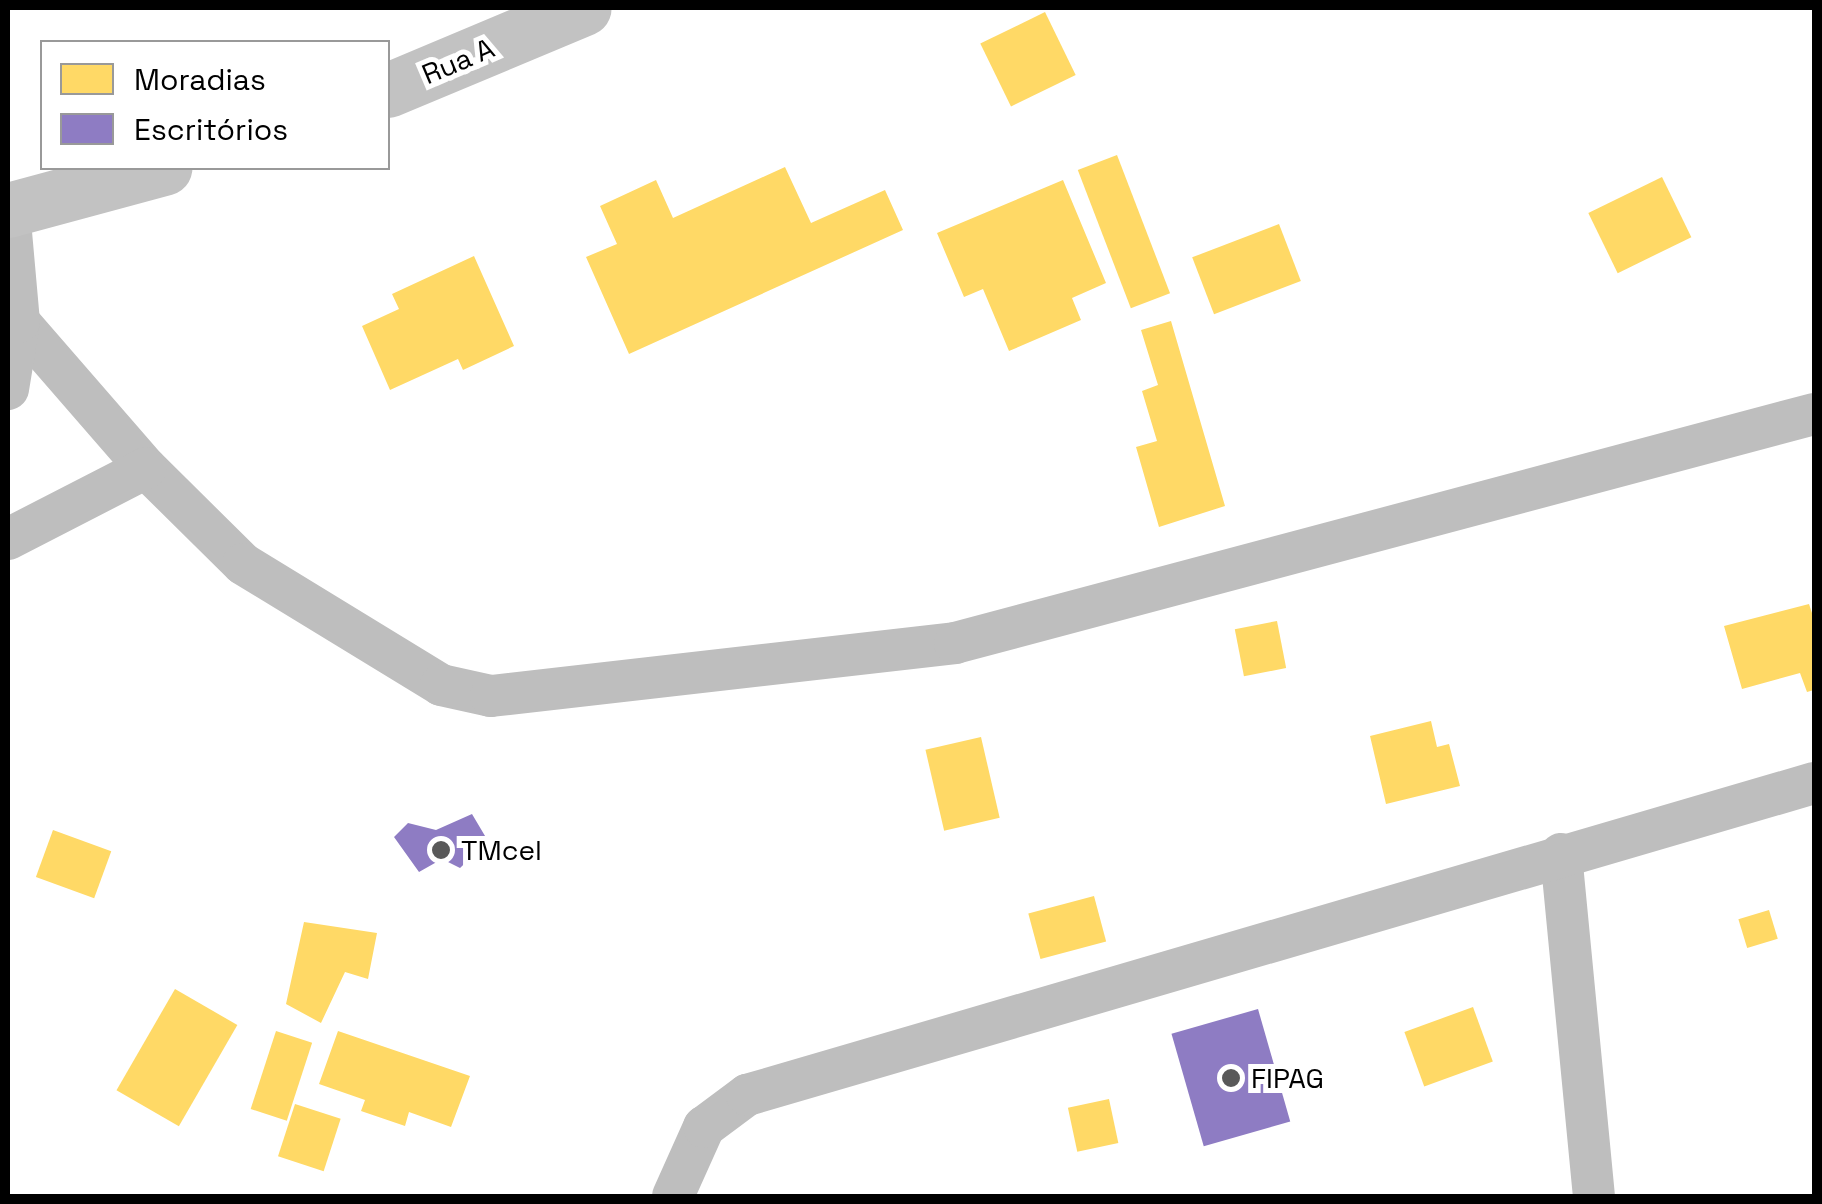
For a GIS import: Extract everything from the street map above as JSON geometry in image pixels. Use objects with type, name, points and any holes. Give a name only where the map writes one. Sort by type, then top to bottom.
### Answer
[{"type":"main road","name":"Rua A","points":[[390,89],[584,8]]},
{"type":"main road","points":[[8,210],[157,170]]},
{"type":"street","points":[[8,210],[19,322],[8,388]]},
{"type":"street","points":[[19,322],[146,468],[243,564],[441,686],[491,696],[955,644],[1814,414]]},
{"type":"street","points":[[8,539],[146,468]]},
{"type":"street","points":[[673,1196],[704,1127],[748,1095],[1814,783]]},
{"type":"street","points":[[1562,854],[1594,1196]]},
{"type":"building: Moradias","points":[[1045,12],[1076,75],[1011,106],[980,44]]},
{"type":"building: Moradias","points":[[1117,155],[1170,293],[1131,308],[1078,170]]},
{"type":"building: Moradias","points":[[785,167],[811,223],[885,190],[903,230],[629,354],[586,257],[617,244],[600,206],[656,180],[673,218]]},
{"type":"building: Moradias","points":[[1662,177],[1691,237],[1618,273],[1588,213]]},
{"type":"building: Moradias","points":[[1063,180],[1106,283],[1072,298],[1081,320],[1009,351],[983,289],[964,297],[937,233]]},
{"type":"building: Moradias","points":[[1279,224],[1301,281],[1214,314],[1192,257]]},
{"type":"building: Moradias","points":[[474,256],[514,346],[463,370],[458,359],[390,390],[362,326],[399,309],[392,294]]},
{"type":"building: Moradias","points":[[1171,321],[1225,506],[1159,527],[1136,447],[1157,441],[1142,391],[1158,385],[1141,330]]},
{"type":"building: Moradias","points":[[1809,604],[1814,619],[1814,690],[1807,692],[1800,673],[1742,689],[1724,626]]},
{"type":"building: Moradias","points":[[1277,621],[1286,668],[1244,676],[1235,629]]},
{"type":"building: Moradias","points":[[1431,721],[1437,747],[1449,744],[1460,786],[1386,804],[1370,736]]},
{"type":"building: Moradias","points":[[981,737],[1000,818],[944,831],[925,750]]},
{"type":"building: Moradias","points":[[53,830],[111,851],[94,898],[36,877]]},
{"type":"building: Moradias","points":[[1094,896],[1106,941],[1040,959],[1028,914]]},
{"type":"building: Moradias","points":[[1769,910],[1778,939],[1747,948],[1738,919]]},
{"type":"building: Moradias","points":[[304,922],[377,933],[368,979],[345,972],[321,1023],[286,1004]]},
{"type":"building: Moradias","points":[[175,989],[237,1025],[179,1126],[116,1090]]},
{"type":"building: Moradias","points":[[1473,1007],[1493,1062],[1424,1086],[1404,1032]]},
{"type":"building: Moradias","points":[[276,1031],[312,1043],[287,1121],[251,1109]]},
{"type":"building: Moradias","points":[[338,1031],[470,1076],[451,1127],[409,1112],[405,1126],[361,1111],[365,1100],[319,1084]]},
{"type":"building: Moradias","points":[[1109,1099],[1118,1143],[1077,1152],[1068,1108]]},
{"type":"building: Moradias","points":[[295,1104],[341,1119],[324,1171],[278,1156]]},
{"type":"building: Escritórios","name":"TMcel","points":[[472,814],[488,841],[460,868],[442,859],[419,872],[394,837],[408,823],[436,830]]},
{"type":"building: Escritórios","name":"FIPAG","points":[[1258,1009],[1290,1121],[1204,1146],[1171,1034]]},
{"type":"place","name":"TMcel","points":[[441,850]]},
{"type":"place","name":"FIPAG","points":[[1231,1078]]}]
